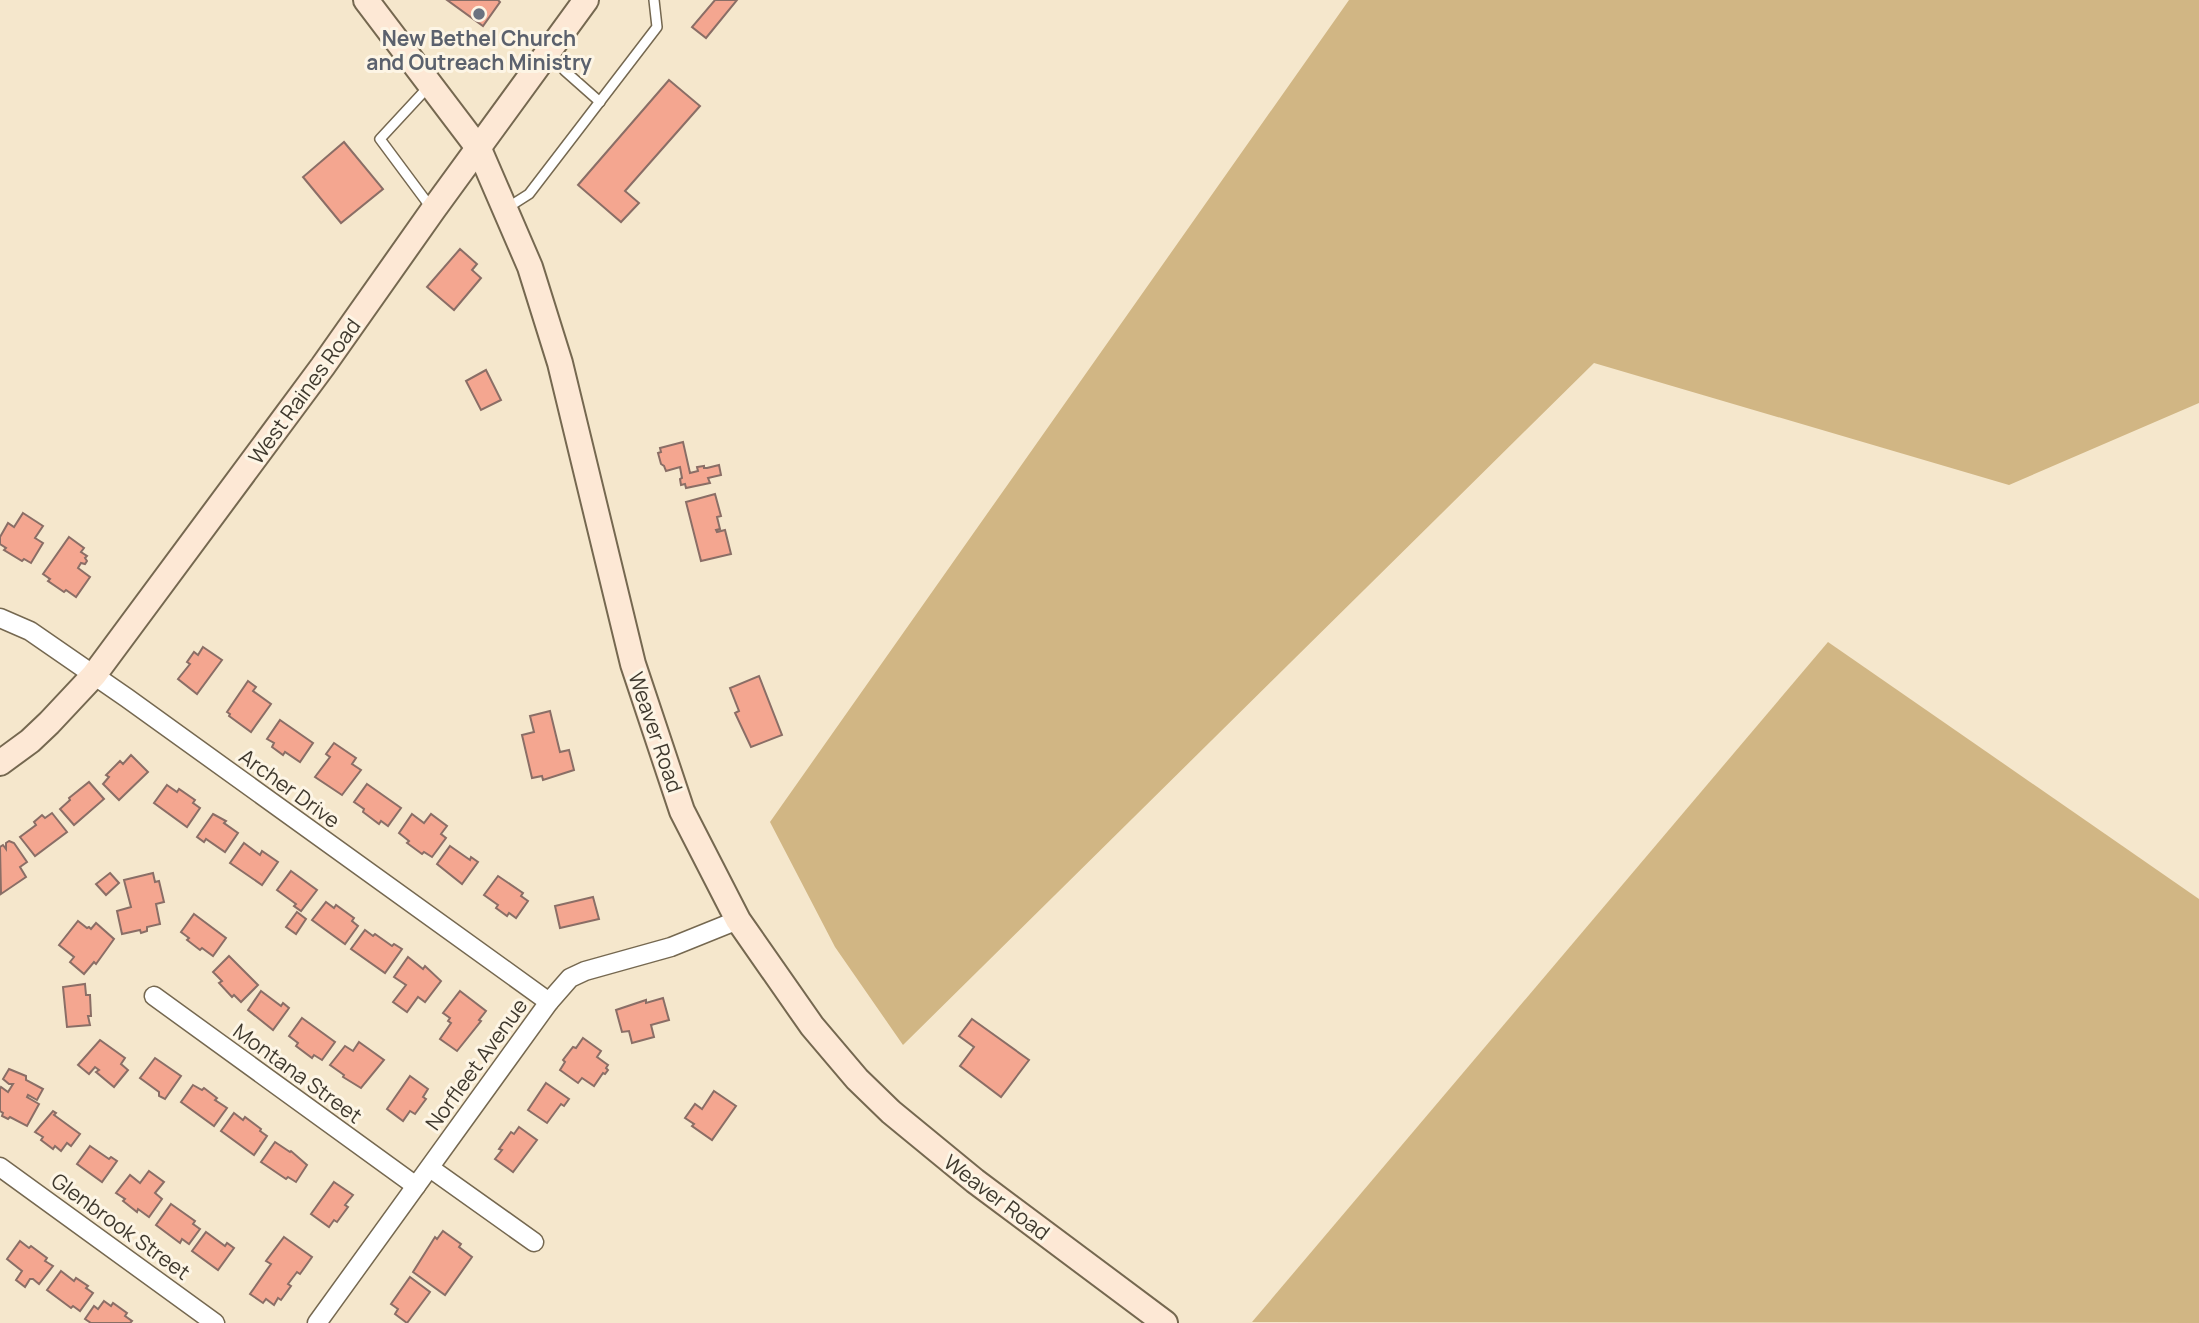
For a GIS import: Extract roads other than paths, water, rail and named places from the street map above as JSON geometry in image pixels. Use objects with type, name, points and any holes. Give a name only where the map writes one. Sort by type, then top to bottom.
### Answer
[{"type":"main road","name":"Weaver Road","points":[[366,0],[479,149],[530,267],[561,363],[633,664],[682,811],[738,920],[812,1026],[891,1112],[975,1181],[1165,1323]]},
{"type":"main road","name":"West Raines Road","points":[[0,763],[40,732],[94,675],[323,366],[586,0]]},
{"type":"street","name":"Archer Drive","points":[[0,618],[30,631],[94,675],[549,1002]]},
{"type":"street","name":"Norfleet Avenue","points":[[317,1323],[549,1002],[570,978],[585,971],[670,947],[738,920]]},
{"type":"street","name":"Montana Street","points":[[154,996],[416,1186]]},
{"type":"street","name":"Glenbrook Street","points":[[0,1167],[215,1323]]},
{"type":"street","points":[[430,1168],[534,1242]]},
{"type":"lane","points":[[505,209],[529,194],[657,27],[654,0]]},
{"type":"lane","points":[[549,51],[565,71],[600,102]]},
{"type":"lane","points":[[431,83],[380,139],[433,210]]},
{"type":"place","name":"New Bethel Church and Outreach Ministry","points":[[479,14]]}]
